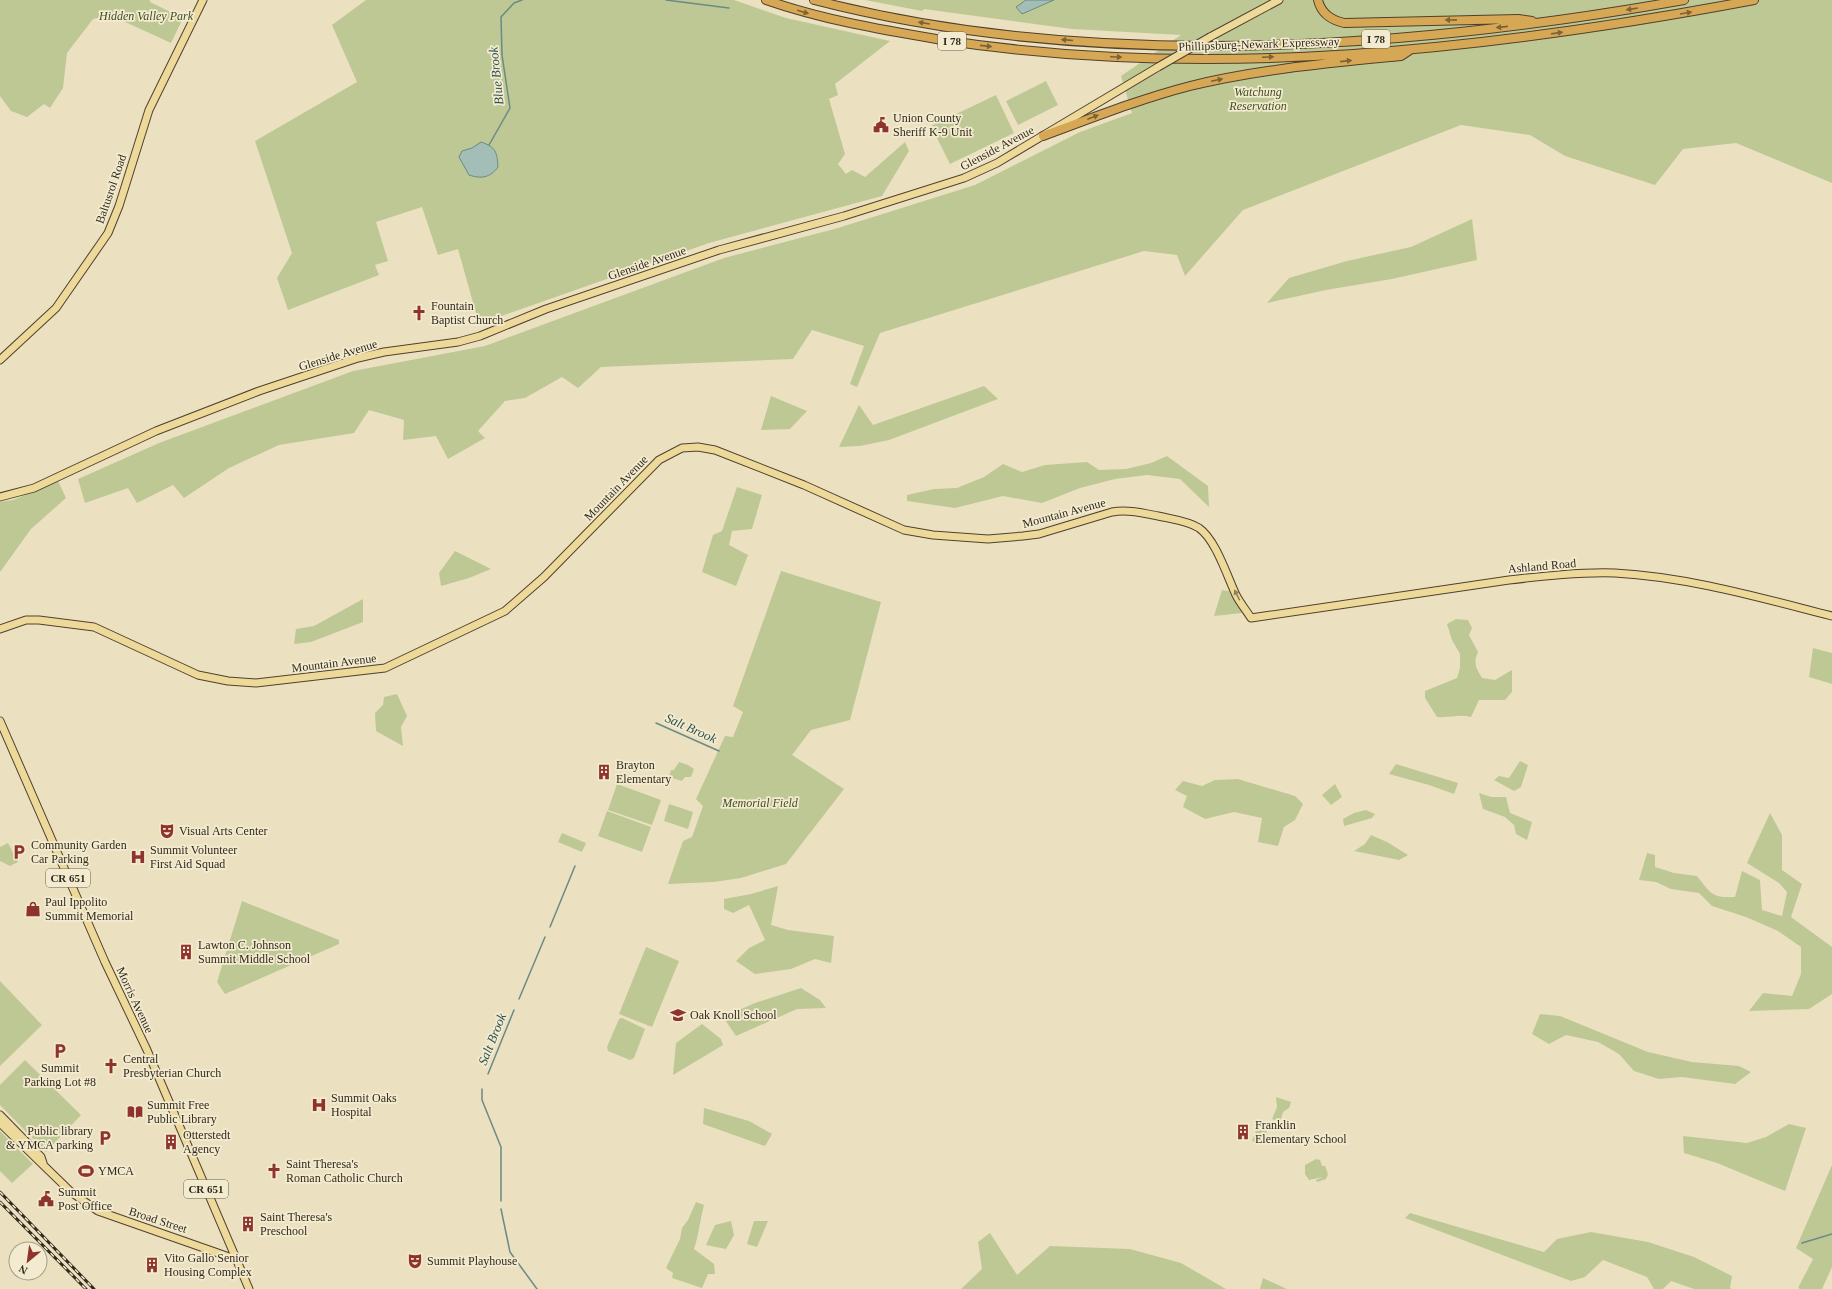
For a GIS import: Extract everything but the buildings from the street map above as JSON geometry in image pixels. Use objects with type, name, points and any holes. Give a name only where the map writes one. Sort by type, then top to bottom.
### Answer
[{"type":"highway","name":"Phillipsburg-Newark Expressway","points":[[766,0],[816,15],[894,32],[973,44],[1082,55],[1141,58],[1246,58],[1411,49],[1556,34],[1754,0]]},
{"type":"highway","name":"Phillipsburg-Newark Expressway","points":[[814,0],[899,19],[988,34],[1161,45],[1241,46],[1332,42],[1441,34],[1540,22],[1684,0]]},
{"type":"highway","points":[[1318,0],[1322,10],[1328,16],[1344,23],[1518,19],[1540,22]]},
{"type":"highway","points":[[1043,136],[1115,109],[1213,81],[1282,68],[1401,56],[1411,49]]},
{"type":"main road","name":"Baltusrol Road","points":[[0,360],[56,308],[108,233],[119,206],[149,110],[204,0]]},
{"type":"main road","name":"Glenside Avenue","points":[[0,497],[34,488],[156,432],[259,391],[370,355],[458,342],[480,336],[546,310],[719,250],[844,216],[954,182],[983,170],[1210,37],[1279,0]]},
{"type":"main road","name":"Mountain Avenue","points":[[0,629],[26,620],[94,627],[198,675],[210,679],[256,683],[385,668],[505,611],[544,577],[659,460],[672,452],[690,447],[715,450],[804,485],[904,530],[933,535],[988,539],[1039,534],[1118,510],[1129,510],[1184,522],[1200,529],[1211,543],[1237,596],[1252,618]]},
{"type":"main road","name":"Ashland Road","points":[[1252,618],[1547,575],[1598,573],[1636,575],[1701,584],[1832,616]]},
{"type":"main road","name":"Morris Avenue","points":[[0,721],[105,962],[147,1050],[249,1289]]},
{"type":"main road","name":"Broad Street","points":[[0,1115],[41,1157],[43,1163]]},
{"type":"main road","name":"Broad Street","points":[[0,1123],[80,1200],[101,1213],[235,1258]]},
{"type":"green space","name":"Hidden Valley Park","points":[[0,0],[150,0],[150,2],[183,18],[171,43],[110,15],[93,19],[67,53],[63,88],[50,108],[44,104],[27,117],[11,111],[0,96]]},
{"type":"green space","points":[[366,0],[734,0],[786,18],[890,41],[835,84],[838,95],[829,99],[845,154],[838,164],[846,174],[852,170],[865,177],[905,142],[909,151],[882,196],[709,243],[479,324],[458,249],[438,255],[422,207],[376,222],[388,261],[375,265],[379,275],[288,310],[277,278],[292,253],[255,141],[357,82],[332,25]]},
{"type":"green space","name":"Watchung Reservation","points":[[865,0],[1832,0],[1832,183],[1736,143],[1683,149],[1655,185],[1565,156],[1530,135],[1461,125],[1243,210],[1185,276],[1177,255],[1144,251],[880,333],[857,387],[850,384],[864,346],[812,330],[793,359],[601,367],[578,388],[562,377],[525,398],[505,401],[478,431],[485,438],[448,459],[436,436],[403,440],[404,420],[369,410],[354,433],[279,445],[229,468],[184,498],[173,485],[137,503],[128,488],[85,503],[78,479],[159,443],[353,371],[485,346],[724,258],[838,228],[975,185],[1080,132],[1132,113],[1121,76],[1181,35],[1072,29],[924,9],[922,11]]},
{"type":"green space","points":[[1046,81],[1058,105],[1018,125],[1006,101]]},
{"type":"green space","points":[[996,95],[1014,133],[950,164],[931,126]]},
{"type":"green space","points":[[1472,219],[1477,260],[1392,279],[1326,290],[1267,303],[1289,278],[1347,261],[1411,247]]},
{"type":"green space","points":[[984,386],[998,399],[889,440],[860,446],[839,447],[859,405],[873,425]]},
{"type":"green space","points":[[771,396],[807,411],[790,429],[761,430]]},
{"type":"green space","points":[[1167,456],[1208,486],[1209,507],[1180,479],[1147,475],[1115,479],[1080,488],[1042,503],[1003,496],[955,508],[907,501],[907,495],[934,489],[957,488],[984,477],[1003,464],[1022,472],[1045,465],[1087,462],[1099,470],[1126,469],[1151,463]]},
{"type":"green space","points":[[58,481],[66,498],[31,529],[0,572],[0,502],[13,500]]},
{"type":"green space","points":[[737,487],[762,495],[752,529],[732,531],[729,545],[748,555],[736,586],[702,572],[713,535],[722,531]]},
{"type":"green space","points":[[455,551],[491,569],[469,578],[441,586],[439,573]]},
{"type":"green space","name":"Memorial Field","points":[[781,571],[881,602],[850,720],[811,730],[792,755],[844,789],[786,864],[741,878],[714,882],[668,884],[683,841],[692,837],[703,806],[696,799],[725,736],[733,737],[743,712],[733,706]]},
{"type":"green space","points":[[1222,590],[1229,591],[1242,613],[1214,616]]},
{"type":"green space","points":[[363,599],[363,622],[311,642],[294,644],[296,629],[314,626]]},
{"type":"green space","points":[[1456,619],[1468,620],[1472,628],[1469,635],[1478,652],[1476,665],[1482,678],[1495,680],[1512,670],[1512,692],[1505,700],[1479,700],[1471,717],[1437,717],[1425,698],[1425,691],[1457,678],[1460,668],[1460,654],[1452,640],[1447,624]]},
{"type":"green space","points":[[1813,648],[1832,653],[1832,684],[1809,677]]},
{"type":"green space","points":[[397,694],[407,716],[401,727],[403,746],[376,731],[375,713],[383,705],[384,697]]},
{"type":"green space","points":[[1520,761],[1528,765],[1521,787],[1514,791],[1494,780],[1499,776],[1509,778]]},
{"type":"green space","points":[[679,762],[694,769],[691,777],[685,777],[682,781],[669,777],[671,770],[674,770]]},
{"type":"green space","points":[[1396,764],[1458,783],[1454,794],[1429,785],[1389,774]]},
{"type":"green space","points":[[1238,779],[1295,796],[1303,804],[1295,820],[1284,827],[1278,846],[1258,842],[1262,818],[1234,812],[1205,819],[1183,807],[1187,796],[1175,790],[1183,781],[1202,786],[1215,780]]},
{"type":"green space","points":[[617,784],[661,800],[652,825],[608,810]]},
{"type":"green space","points":[[1335,784],[1342,797],[1331,805],[1322,795]]},
{"type":"green space","points":[[1479,793],[1491,797],[1506,797],[1510,813],[1532,822],[1527,840],[1516,834],[1514,825],[1505,817],[1483,809]]},
{"type":"green space","points":[[669,804],[693,812],[688,829],[664,821]]},
{"type":"green space","points":[[1366,810],[1375,814],[1372,818],[1344,826],[1343,819],[1354,813]]},
{"type":"green space","points":[[607,811],[651,827],[642,852],[598,836]]},
{"type":"green space","points":[[1770,813],[1782,835],[1782,870],[1802,884],[1791,917],[1832,947],[1832,994],[1809,1009],[1749,1011],[1763,993],[1792,996],[1801,974],[1801,947],[1778,931],[1746,917],[1712,906],[1699,893],[1671,889],[1656,882],[1639,880],[1647,853],[1655,855],[1655,867],[1674,873],[1697,876],[1709,891],[1721,897],[1735,897],[1742,871],[1760,880],[1762,910],[1782,916],[1787,892],[1779,883],[1747,863]]},
{"type":"green space","points":[[562,833],[586,843],[582,852],[558,842]]},
{"type":"green space","points":[[1371,835],[1387,842],[1408,855],[1399,860],[1354,851],[1365,844]]},
{"type":"green space","points":[[8,843],[18,862],[10,866],[0,861],[0,847]]},
{"type":"green space","points":[[778,886],[771,925],[788,930],[834,936],[831,963],[815,959],[791,969],[755,974],[736,961],[749,948],[765,940],[749,905],[733,913],[724,909],[724,899],[751,894]]},
{"type":"green space","points":[[242,901],[339,940],[339,944],[225,994],[217,982]]},
{"type":"green space","points":[[646,947],[679,961],[652,1027],[619,1014]]},
{"type":"green space","points":[[0,981],[42,1025],[0,1066]]},
{"type":"green space","points":[[801,988],[820,1000],[826,1008],[797,1009],[736,1036],[723,1017],[755,1003]]},
{"type":"green space","points":[[1540,1014],[1560,1016],[1648,1052],[1692,1062],[1739,1066],[1751,1072],[1735,1084],[1682,1077],[1659,1079],[1634,1071],[1619,1054],[1598,1042],[1566,1035],[1549,1044],[1532,1034]]},
{"type":"green space","points":[[622,1018],[645,1029],[634,1058],[630,1060],[608,1051],[607,1047],[619,1019]]},
{"type":"green space","points":[[702,1024],[721,1039],[723,1045],[673,1075],[676,1043]]},
{"type":"green space","points":[[25,1060],[81,1115],[46,1152],[0,1105],[0,1085]]},
{"type":"green space","points":[[1276,1097],[1291,1102],[1289,1108],[1283,1112],[1280,1122],[1272,1119],[1277,1107]]},
{"type":"green space","points":[[704,1108],[749,1121],[772,1134],[765,1146],[703,1124]]},
{"type":"green space","points":[[1789,1124],[1806,1128],[1785,1191],[1717,1163],[1684,1153],[1683,1136],[1747,1143],[1766,1137]]},
{"type":"green space","points":[[1257,1128],[1267,1131],[1262,1145],[1252,1141]]},
{"type":"green space","points":[[0,1131],[33,1164],[12,1183],[0,1171]]},
{"type":"green space","points":[[1316,1159],[1320,1160],[1322,1166],[1325,1166],[1328,1174],[1326,1179],[1317,1182],[1316,1180],[1323,1177],[1309,1180],[1305,1174],[1305,1165]]},
{"type":"green space","points":[[1832,1165],[1832,1267],[1822,1289],[1800,1289],[1798,1288],[1813,1259],[1796,1248]]},
{"type":"green space","points":[[696,1202],[704,1205],[694,1249],[714,1264],[715,1274],[708,1274],[702,1288],[672,1278],[673,1273],[666,1268],[680,1239],[682,1228],[688,1220]]},
{"type":"green space","points":[[1410,1213],[1544,1252],[1557,1239],[1591,1232],[1648,1242],[1694,1257],[1732,1276],[1731,1289],[1694,1289],[1671,1281],[1663,1289],[1654,1289],[1647,1277],[1603,1260],[1585,1277],[1571,1281],[1405,1218]]},
{"type":"green space","points":[[731,1221],[734,1235],[726,1249],[706,1245],[715,1225]]},
{"type":"green space","points":[[754,1221],[768,1221],[757,1247],[747,1244]]},
{"type":"green space","points":[[990,1233],[1017,1275],[1050,1246],[1130,1249],[1181,1263],[1226,1289],[961,1289],[982,1269],[978,1242]]},
{"type":"green space","points":[[1263,1278],[1287,1289],[1260,1289]]},
{"type":"water","points":[[1026,0],[1054,0],[1022,14],[1016,7]]},
{"type":"water","points":[[481,142],[493,148],[497,157],[498,167],[495,171],[485,177],[477,177],[469,175],[459,157],[462,151],[472,148]]},
{"type":"waterway","name":"Blue Brook","points":[[489,145],[510,108],[502,55],[501,17],[514,3],[522,0]]},
{"type":"waterway","name":"Blue Brook","points":[[666,0],[729,8]]},
{"type":"waterway","name":"Salt Brook","points":[[656,723],[719,751]]},
{"type":"waterway","name":"Salt Brook","points":[[550,927],[575,866]]},
{"type":"waterway","name":"Salt Brook","points":[[519,999],[545,937]]},
{"type":"waterway","name":"Salt Brook","points":[[488,1074],[514,1010]]},
{"type":"waterway","name":"Salt Brook","points":[[482,1089],[482,1100],[501,1147],[501,1201]]},
{"type":"waterway","name":"Salt Brook","points":[[501,1209],[510,1252],[537,1289]]},
{"type":"waterway","points":[[1802,1243],[1832,1234]]},
{"type":"railway","points":[[0,1192],[94,1289]]},
{"type":"railway","points":[[0,1202],[86,1289]]},
{"type":"place","name":"Union County Sheriff K-9 Unit","points":[[881,125]]},
{"type":"place","name":"Fountain Baptist Church","points":[[419,313]]},
{"type":"place","name":"Brayton Elementary","points":[[604,772]]},
{"type":"place","name":"Visual Arts Center","points":[[167,831]]},
{"type":"place","name":"Community Garden Car Parking","points":[[19,852]]},
{"type":"place","name":"Summit Volunteer First Aid Squad","points":[[138,857]]},
{"type":"place","name":"Paul Ippolito Summit Memorial","points":[[33,909]]},
{"type":"place","name":"Lawton C. Johnson Summit Middle School","points":[[186,952]]},
{"type":"place","name":"Oak Knoll School","points":[[678,1015]]},
{"type":"place","name":"Summit Parking Lot #8","points":[[60,1051]]},
{"type":"place","name":"Central Presbyterian Church","points":[[111,1066]]},
{"type":"place","name":"Summit Oaks Hospital","points":[[319,1105]]},
{"type":"place","name":"Summit Free Public Library","points":[[135,1112]]},
{"type":"place","name":"Franklin Elementary School","points":[[1243,1132]]},
{"type":"place","name":"Public library & YMCA parking","points":[[105,1138]]},
{"type":"place","name":"Otterstedt Agency","points":[[171,1142]]},
{"type":"place","name":"YMCA","points":[[86,1171]]},
{"type":"place","name":"Saint Theresa's Roman Catholic Church","points":[[274,1171]]},
{"type":"place","name":"Summit Post Office","points":[[46,1199]]},
{"type":"place","name":"Saint Theresa's Preschool","points":[[248,1224]]},
{"type":"place","name":"Summit Playhouse","points":[[415,1261]]},
{"type":"place","name":"Vito Gallo Senior Housing Complex","points":[[152,1265]]}]
